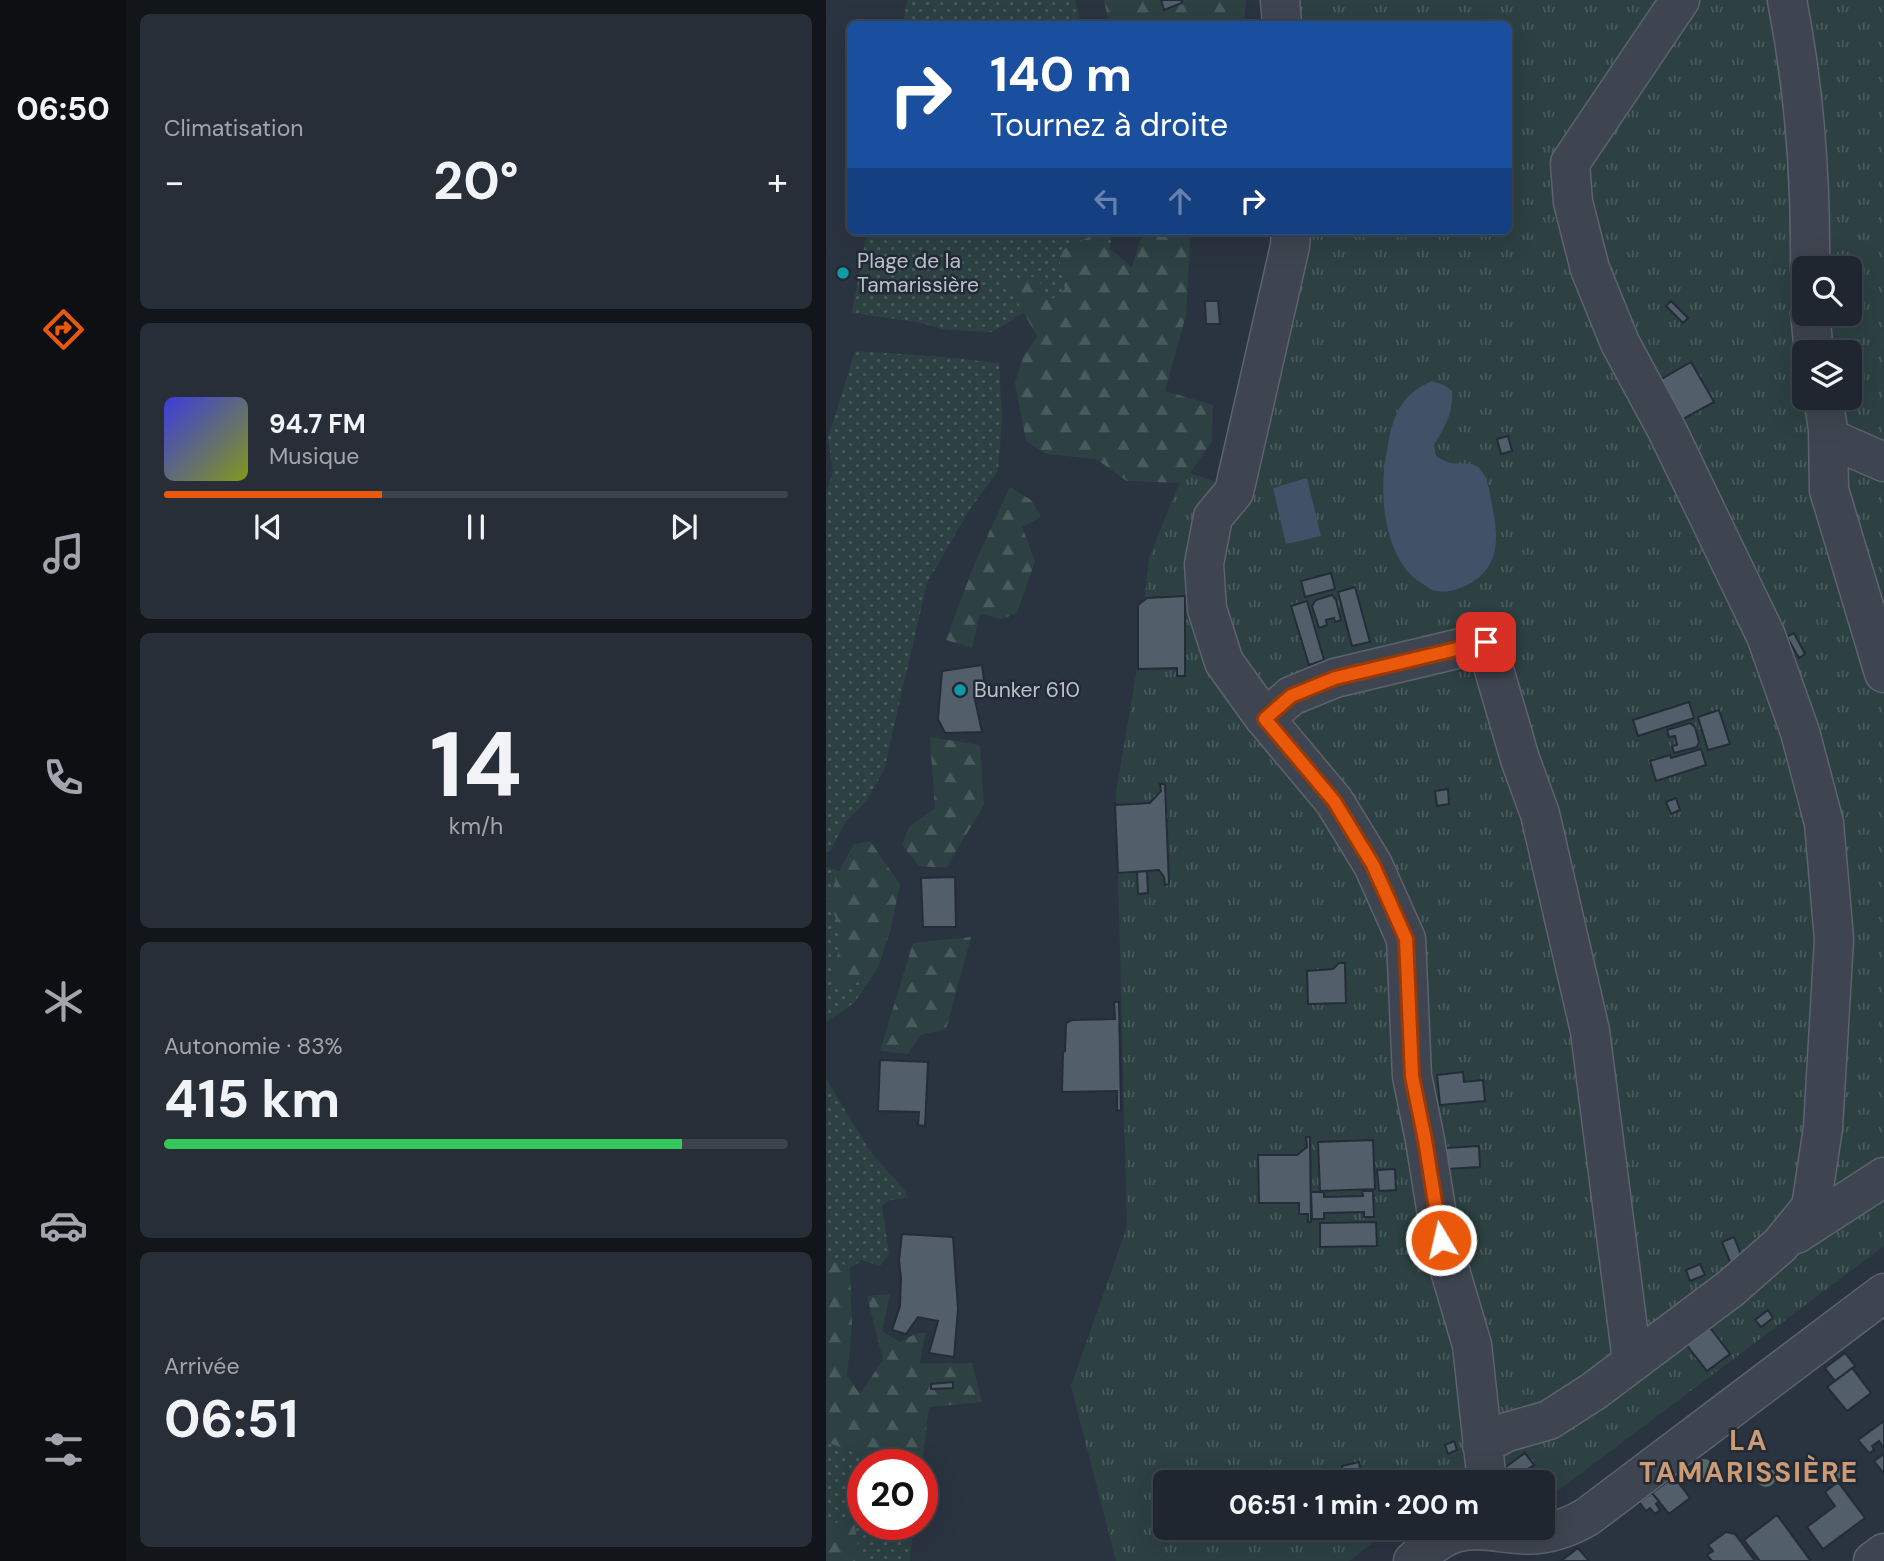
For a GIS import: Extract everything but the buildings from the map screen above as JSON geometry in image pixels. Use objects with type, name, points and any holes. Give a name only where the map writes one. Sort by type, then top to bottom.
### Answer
[{"type":"street","points":[[1280,0],[1282,21]]},
{"type":"street","points":[[1680,0],[1570,163],[1573,202],[1590,270],[1620,343],[1668,430],[1766,636],[1800,733],[1824,823],[1833,939],[1823,1128],[1811,1207],[1780,1245]]},
{"type":"street","points":[[1787,0],[1795,39],[1811,207],[1810,256]]},
{"type":"street","points":[[1291,235],[1234,492],[1213,517],[1204,564],[1207,609],[1224,662],[1265,719],[1334,801],[1373,865],[1406,939],[1412,1076],[1441,1240],[1472,1345],[1485,1470]]},
{"type":"street","points":[[1825,410],[1829,438],[1829,490],[1884,673]]},
{"type":"street","points":[[1829,438],[1884,462]]},
{"type":"street","points":[[1265,719],[1291,696],[1335,678],[1486,642],[1520,759],[1541,814],[1590,1031],[1632,1361]]},
{"type":"street","points":[[1482,1445],[1507,1432],[1549,1420],[1594,1391],[1731,1288],[1780,1245],[1884,1177]]},
{"type":"street","points":[[1555,1531],[1587,1517],[1884,1293]]},
{"type":"street","points":[[1413,1561],[1440,1540]]},
{"type":"street","points":[[1873,1561],[1884,1553]]},
{"type":"green space","points":[[907,0],[1075,0],[1080,21],[904,21]]},
{"type":"green space","points":[[1104,0],[1246,0],[1244,21],[1108,21]]},
{"type":"green space","name":"LA TAMARISSIÈRE","points":[[1268,0],[1884,0],[1884,1246],[1555,1493],[1555,1470],[1153,1470],[1153,1540],[1376,1540],[1349,1561],[1116,1561],[1071,1386],[1127,1227],[1116,793],[1136,675],[1149,558],[1184,471],[1217,482],[1277,235],[1512,235],[1512,21],[1270,21]]},
{"type":"green space","points":[[866,235],[1093,235],[1065,289],[1049,302],[1008,284],[1024,313],[992,332],[947,330],[917,322],[852,313]]},
{"type":"green space","points":[[1093,235],[1112,235],[1109,249]]},
{"type":"green space","points":[[1093,235],[1132,267],[1142,235],[1191,235],[1186,315],[1165,391],[1213,405],[1212,441],[1183,483],[1127,481],[1096,459],[1046,454],[1026,441],[1015,383],[1023,357],[1037,336],[1007,283],[1037,276],[1049,302],[1065,289],[1058,252]]},
{"type":"green space","points":[[855,351],[999,363],[1002,421],[998,471],[970,509],[927,583],[884,770],[865,803],[846,821],[830,851],[826,852],[826,492],[833,472],[828,438]]},
{"type":"green space","points":[[1010,487],[1031,500],[1041,517],[1022,527],[1035,561],[1017,613],[1002,619],[980,614],[972,648],[946,640],[973,567]]},
{"type":"green space","points":[[930,737],[980,745],[984,805],[946,868],[919,866],[902,845],[909,827],[935,808]]},
{"type":"green space","points":[[870,841],[900,884],[891,928],[878,968],[846,990],[830,977],[844,936],[828,901],[839,871],[854,844]]},
{"type":"green space","points":[[826,867],[839,871],[828,901],[844,936],[846,990],[878,968],[854,1003],[826,1022]]},
{"type":"green space","points":[[971,937],[946,1029],[920,1035],[908,1054],[880,1051],[913,943]]},
{"type":"green space","points":[[826,1079],[872,1154],[904,1189],[908,1198],[890,1200],[882,1206],[889,1254],[880,1266],[862,1260],[850,1268],[826,1255]]},
{"type":"green space","points":[[826,1255],[850,1268],[852,1324],[847,1376],[860,1394],[883,1360],[867,1296],[890,1294],[882,1331],[900,1342],[917,1333],[925,1333],[920,1363],[972,1363],[982,1402],[929,1407],[924,1449],[847,1450],[826,1442]]},
{"type":"green space","points":[[826,1442],[847,1450],[847,1522],[829,1524],[826,1532]]},
{"type":"green space","points":[[847,1521],[847,1540],[857,1540],[861,1561],[826,1561],[828,1524]]},
{"type":"green space","points":[[857,1540],[912,1540],[910,1561],[861,1561]]},
{"type":"water","points":[[1432,381],[1452,391],[1450,413],[1434,445],[1436,456],[1451,463],[1474,465],[1481,470],[1489,490],[1496,535],[1493,556],[1483,573],[1463,587],[1444,592],[1428,588],[1411,575],[1401,562],[1388,531],[1383,496],[1385,463],[1396,414],[1409,395]]},
{"type":"water","points":[[1307,478],[1321,536],[1286,544],[1273,488]]},
{"type":"place","name":"Plage de la Tamarissière","points":[[843,273]]},
{"type":"place","name":"Bunker 610","points":[[960,690]]},
{"type":"district","name":"LA TAMARISSIÈRE","points":[[1749,1456]]},
{"type":"route","points":[[1441,1240],[1412,1076],[1406,939],[1373,865],[1334,801],[1265,719],[1291,696],[1335,678],[1486,642]]}]
